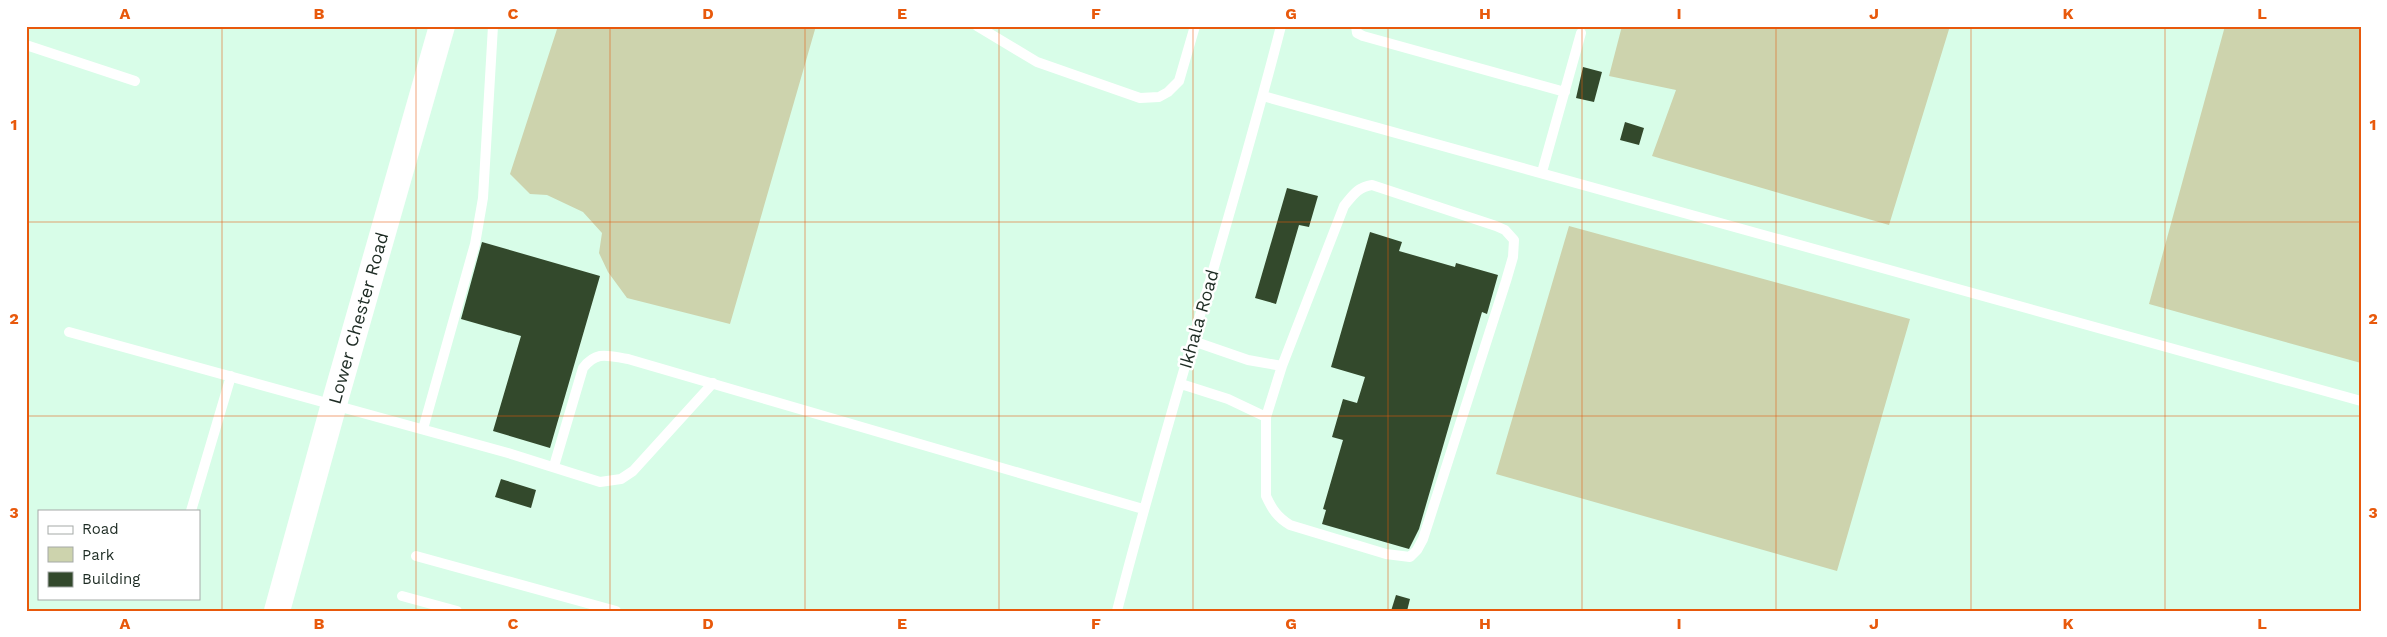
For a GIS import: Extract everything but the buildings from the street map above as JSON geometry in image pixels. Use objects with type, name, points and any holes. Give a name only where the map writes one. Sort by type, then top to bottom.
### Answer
[{"type":"street","name":"Lower Chester Road","points":[[277,611],[442,26]]},
{"type":"lane","points":[[424,429],[476,244],[483,198],[493,26]]},
{"type":"lane","points":[[977,26],[1037,62],[1140,98],[1159,97],[1168,92],[1179,81],[1195,26]]},
{"type":"lane","name":"Ikhala Road","points":[[1117,611],[1143,509],[1181,384],[1281,26]]},
{"type":"lane","points":[[1356,26],[1357,33],[1363,36],[1565,92]]},
{"type":"lane","points":[[1542,172],[1582,33]]},
{"type":"lane","points":[[26,45],[135,81]]},
{"type":"lane","points":[[1263,96],[2361,401]]},
{"type":"lane","points":[[1372,185],[1480,220],[1505,230],[1514,240],[1513,257],[1506,281],[1423,539],[1417,550],[1410,557],[1386,554],[1290,525],[1279,519],[1266,496],[1266,417],[1282,366],[1344,206],[1356,191],[1363,186],[1372,185]]},
{"type":"lane","points":[[69,332],[424,429],[554,466],[600,482],[622,479],[633,472],[713,383]]},
{"type":"lane","points":[[1193,341],[1248,360],[1282,366]]},
{"type":"lane","points":[[554,466],[583,368],[599,355],[628,358],[1143,509]]},
{"type":"lane","points":[[191,510],[231,376]]},
{"type":"lane","points":[[1181,384],[1228,399],[1266,417]]},
{"type":"lane","points":[[416,556],[616,611]]},
{"type":"lane","points":[[402,596],[457,611]]},
{"type":"green space","points":[[558,26],[816,26],[730,324],[627,298],[608,272],[599,253],[602,233],[583,212],[547,195],[530,194],[510,174]]},
{"type":"green space","points":[[1622,26],[1950,26],[1889,225],[1652,156],[1676,90],[1609,76]]},
{"type":"green space","points":[[2225,26],[2361,26],[2361,363],[2149,304]]},
{"type":"green space","points":[[1569,226],[1910,319],[1837,571],[1496,474]]}]
